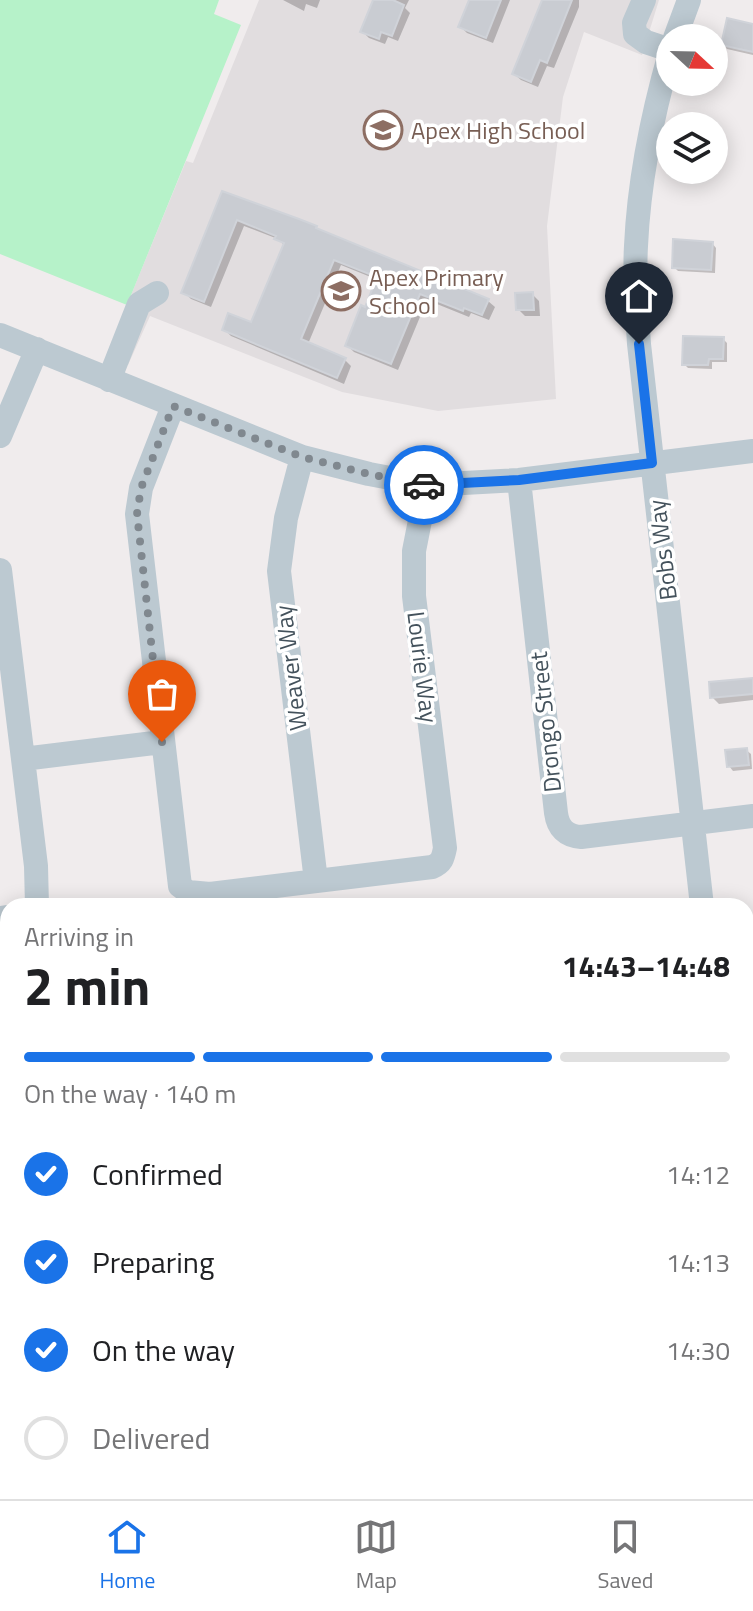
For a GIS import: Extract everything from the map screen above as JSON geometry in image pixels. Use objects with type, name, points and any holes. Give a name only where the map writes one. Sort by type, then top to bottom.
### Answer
[{"type":"street","points":[[680,24],[689,0]]},
{"type":"street","points":[[633,13],[638,38],[656,46]]},
{"type":"street","name":"Bobs Way","points":[[658,96],[652,116],[636,248],[639,344],[701,898]]},
{"type":"street","points":[[109,380],[139,304],[157,293]]},
{"type":"street","points":[[0,335],[302,457],[427,485],[519,480],[753,451]]},
{"type":"street","points":[[0,436],[37,349]]},
{"type":"street","points":[[173,406],[141,488],[137,514],[180,886],[188,892],[210,894],[316,881]]},
{"type":"street","name":"Weaver Way","points":[[302,457],[284,529],[279,571],[316,881]]},
{"type":"street","name":"Drongo Street","points":[[519,480],[559,826],[569,835],[581,837],[693,823]]},
{"type":"street","name":"Lourie Way","points":[[316,881],[432,867],[439,864],[445,848],[414,596],[414,551],[427,485]]},
{"type":"street","points":[[0,570],[36,866],[37,898]]},
{"type":"street","points":[[23,759],[162,742]]},
{"type":"street","points":[[693,823],[753,816]]},
{"type":"shaded area","points":[[259,0],[659,0],[642,55],[584,32],[563,97],[547,226],[556,399],[438,411],[342,392],[150,316],[128,365],[106,356],[186,161],[193,163]]},
{"type":"green space","points":[[0,0],[219,0],[214,14],[241,25],[127,305],[0,254]]},
{"type":"building","points":[[373,0],[393,0],[404,5],[392,36],[381,32],[379,39],[360,32]]},
{"type":"building","points":[[469,0],[501,0],[486,38],[458,27]]},
{"type":"building","points":[[542,0],[572,0],[547,63],[540,60],[531,82],[512,74]]},
{"type":"building","points":[[727,18],[753,24],[753,52],[728,47]]},
{"type":"building","points":[[222,191],[317,226],[489,299],[482,315],[420,294],[391,364],[345,346],[361,305],[365,307],[377,277],[334,260],[301,339],[346,358],[337,378],[222,330],[228,313],[251,322],[284,243],[274,239],[276,236],[237,220],[204,302],[181,293]]},
{"type":"building","points":[[673,239],[713,242],[711,270],[672,268]]},
{"type":"building","points":[[533,292],[534,310],[516,310],[515,293]]},
{"type":"building","points":[[683,336],[724,337],[723,359],[709,359],[708,365],[682,365]]},
{"type":"building","points":[[753,678],[753,694],[710,698],[709,682]]},
{"type":"building","points":[[747,748],[749,765],[727,767],[725,750]]},
{"type":"way so far","points":[[162,742],[137,514],[141,488],[173,406],[302,457],[424,485]]},
{"type":"place","name":"Apex High School","points":[[383,130]]},
{"type":"place","name":"Apex Primary School","points":[[341,291]]},
{"type":"route","points":[[424,485],[519,480],[652,463],[639,344]]}]
